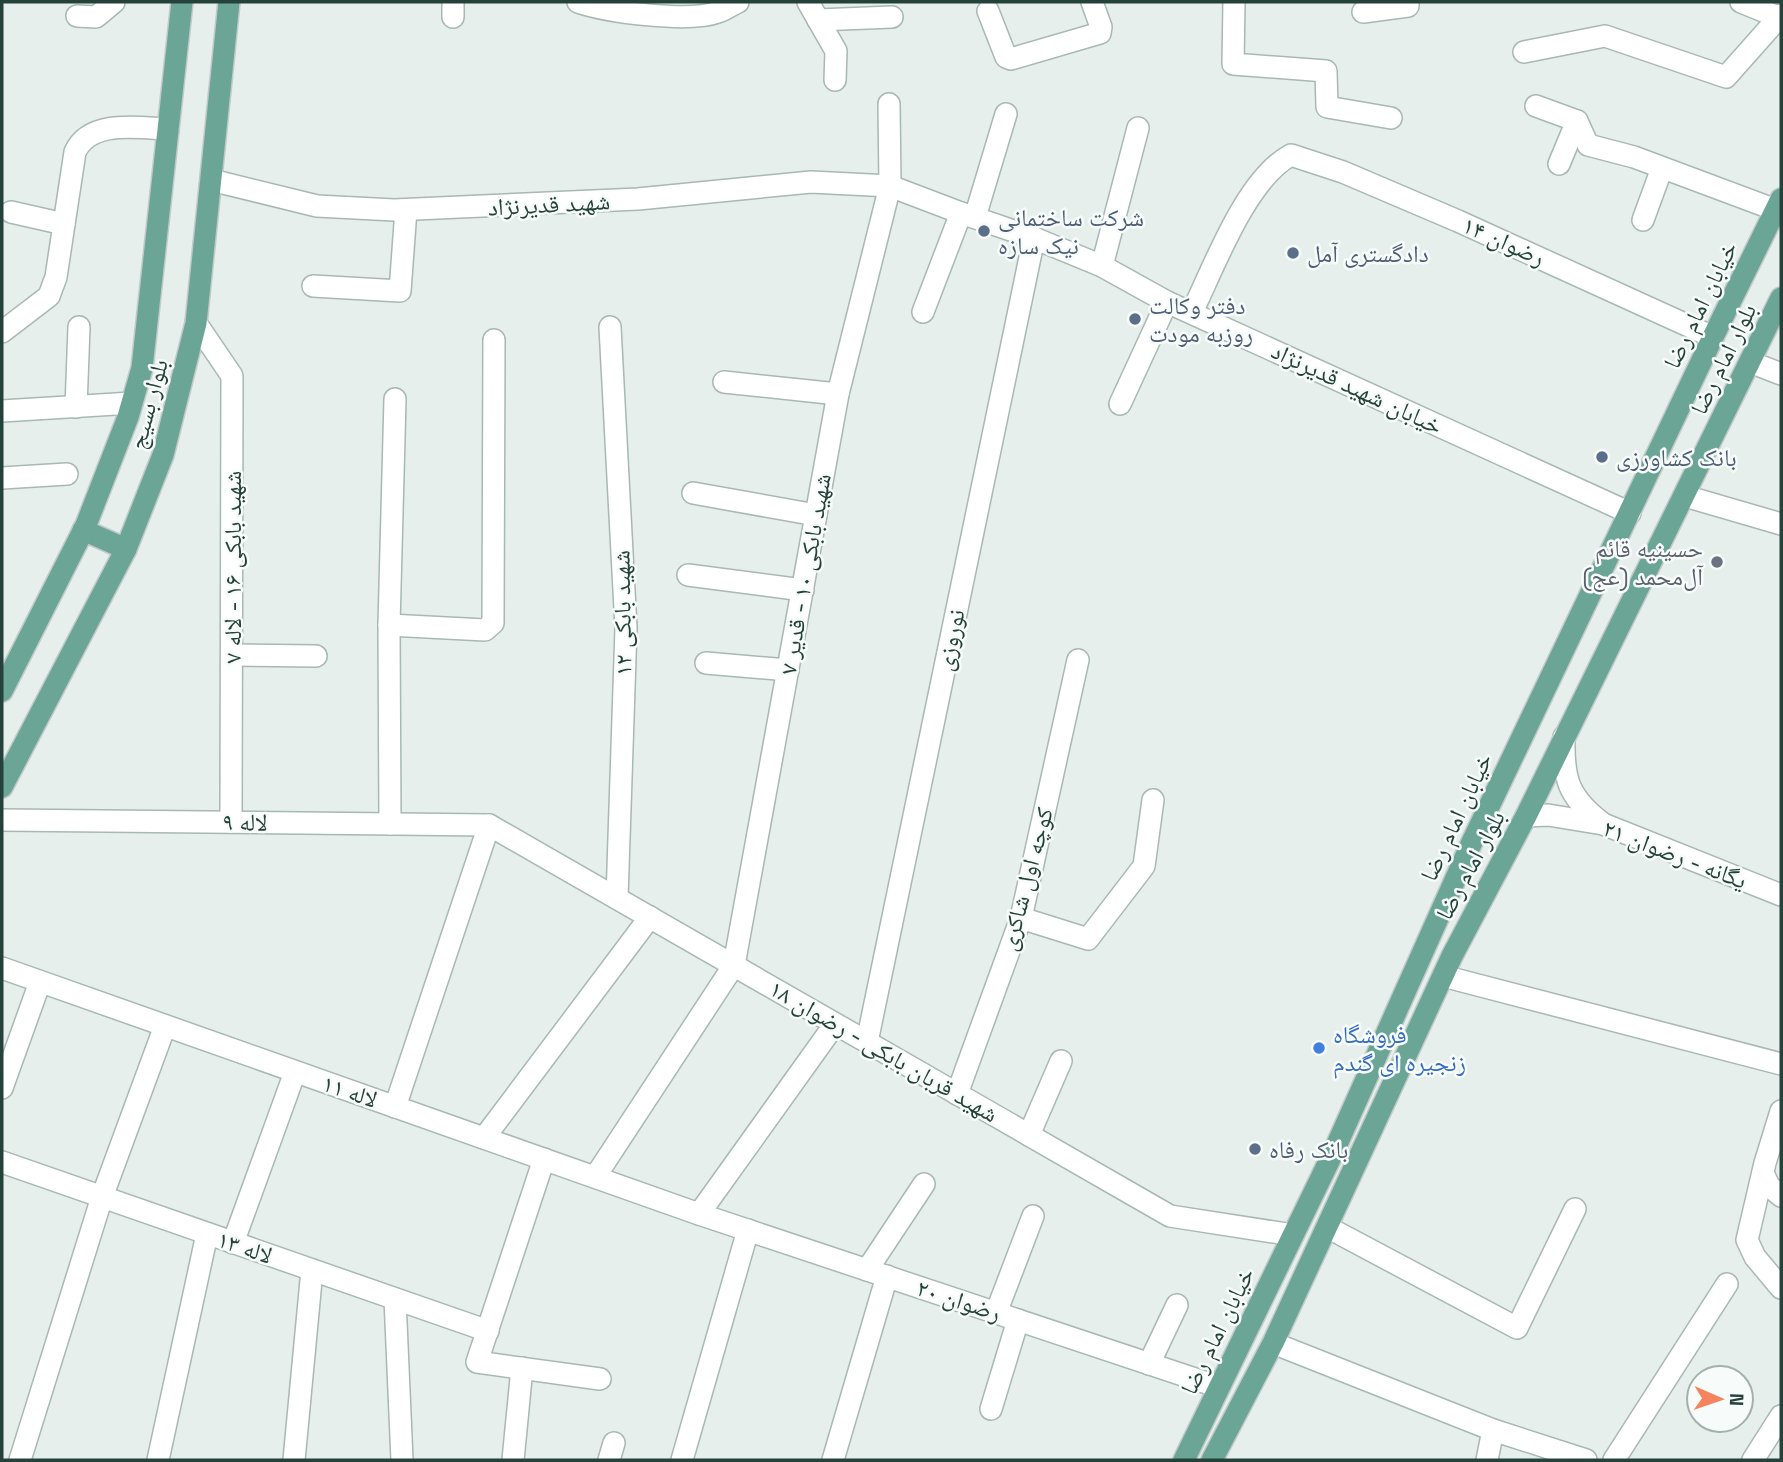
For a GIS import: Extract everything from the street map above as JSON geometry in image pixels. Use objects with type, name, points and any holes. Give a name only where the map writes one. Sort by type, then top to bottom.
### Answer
[{"type":"main road","name":"بلوار بسیج","points":[[2,691],[83,530],[132,403],[142,368],[182,2]]},
{"type":"main road","name":"بلوار بسیج","points":[[2,787],[125,549],[163,455],[196,323],[229,2]]},
{"type":"main road","name":"خیابان امام رضا","points":[[1184,1460],[1334,1152],[1482,822],[1779,204]]},
{"type":"main road","name":"بلوار امام رضا","points":[[1212,1460],[1273,1343],[1443,975],[1526,816],[1781,298]]},
{"type":"main road","points":[[83,530],[125,549]]},
{"type":"main road","points":[[1564,652],[1598,670]]},
{"type":"main road","points":[[1482,822],[1514,836]]},
{"type":"street","points":[[77,16],[96,18],[114,2]]},
{"type":"street","points":[[578,2],[616,12],[679,16],[717,13],[737,2]]},
{"type":"street","points":[[988,11],[1006,57],[1010,60],[1100,33],[1101,27],[1092,2]]},
{"type":"street","points":[[1234,2],[1233,64],[1326,71],[1327,107],[1391,118]]},
{"type":"street","points":[[1363,12],[1408,6],[1408,2]]},
{"type":"street","points":[[1524,52],[1605,36],[1726,77],[1780,16],[1741,2]]},
{"type":"street","points":[[813,11],[892,17]]},
{"type":"street","points":[[813,11],[836,51],[835,80]]},
{"type":"street","name":"شهید بابکی ۱۰ - قدیر ۷","points":[[734,965],[838,394],[890,186],[889,104]]},
{"type":"street","points":[[1536,106],[1577,121],[1588,145],[1779,204]]},
{"type":"street","points":[[923,312],[968,215],[1006,114]]},
{"type":"street","points":[[1559,164],[1577,121]]},
{"type":"street","points":[[2,332],[49,296],[56,277],[75,152],[81,140],[94,132],[124,128],[168,129]]},
{"type":"street","points":[[1102,266],[1138,128]]},
{"type":"street","name":"رضوان ۱۴","points":[[1192,312],[1249,195],[1264,177],[1291,155],[1343,172],[1458,220],[1713,337]]},
{"type":"street","points":[[1643,220],[1662,168]]},
{"type":"street","name":"شهید قدیرنژاد","points":[[211,180],[317,206],[405,210],[638,199],[811,182],[890,186]]},
{"type":"street","name":"خيابان شهيد قديرنژاد","points":[[890,186],[1034,238],[1102,266],[1167,302],[1630,513]]},
{"type":"street","points":[[313,286],[400,291],[405,210]]},
{"type":"street","points":[[11,212],[64,224]]},
{"type":"street","name":"نوروزی","points":[[867,1042],[1034,238]]},
{"type":"street","points":[[1120,404],[1167,302]]},
{"type":"street","name":"شهید بابکی ۱۶ - لاله ۷","points":[[196,323],[232,376],[231,822]]},
{"type":"street","points":[[76,407],[79,327]]},
{"type":"street","name":"شهید بابکی ۱۲","points":[[610,327],[626,628],[617,898]]},
{"type":"street","points":[[389,625],[485,630],[493,623],[494,340]]},
{"type":"street","points":[[1750,362],[1781,374]]},
{"type":"street","points":[[724,382],[838,394]]},
{"type":"street","points":[[390,824],[389,625],[396,399]]},
{"type":"street","points":[[2,411],[132,403]]},
{"type":"street","points":[[2,478],[67,474]]},
{"type":"street","points":[[694,493],[816,515]]},
{"type":"street","points":[[1685,496],[1781,524]]},
{"type":"street","points":[[688,575],[803,590]]},
{"type":"street","points":[[232,655],[316,656]]},
{"type":"street","name":"کوچه اول شاکری","points":[[957,1094],[1021,918],[1078,660]]},
{"type":"street","points":[[706,663],[788,670]]},
{"type":"street","points":[[1564,737],[1563,761],[1572,794],[1580,806],[1603,824]]},
{"type":"street","points":[[1021,918],[1088,939],[1144,866],[1153,800]]},
{"type":"street","name":"یگانه - رضوان ۲۱","points":[[1526,816],[1548,815],[1603,824],[1781,895]]},
{"type":"street","name":"لاله ۹","points":[[2,820],[489,825]]},
{"type":"street","points":[[395,1107],[489,825]]},
{"type":"street","name":"شهید قربان بابکی - رضوان ۱۸","points":[[489,825],[1170,1216],[1293,1235]]},
{"type":"street","points":[[484,1138],[650,917]]},
{"type":"street","points":[[595,1177],[734,965]]},
{"type":"street","name":"لاله ۱۱","points":[[2,968],[699,1214]]},
{"type":"street","points":[[1443,975],[1781,1064]]},
{"type":"street","points":[[2,1088],[40,982]]},
{"type":"street","points":[[699,1214],[835,1024]]},
{"type":"street","points":[[20,1460],[102,1197],[166,1026]]},
{"type":"street","points":[[1029,1135],[1061,1061]]},
{"type":"street","points":[[233,1243],[295,1072]]},
{"type":"street","points":[[1781,1111],[1747,1240],[1755,1257],[1781,1287]]},
{"type":"street","points":[[544,1159],[477,1362],[600,1378]]},
{"type":"street","name":"لاله ۱۳","points":[[2,1162],[488,1331]]},
{"type":"street","points":[[1763,1173],[1769,1186],[1781,1196]]},
{"type":"street","points":[[833,1460],[877,1273],[924,1184]]},
{"type":"street","points":[[1327,1227],[1517,1328],[1575,1209]]},
{"type":"street","name":"رضوان ۲۰","points":[[699,1214],[1219,1387]]},
{"type":"street","points":[[996,1313],[1033,1216]]},
{"type":"street","points":[[682,1460],[748,1230]]},
{"type":"street","points":[[158,1460],[207,1234]]},
{"type":"street","points":[[294,1460],[312,1270]]},
{"type":"street","points":[[1614,1460],[1727,1284]]},
{"type":"street","points":[[395,1299],[402,1460]]},
{"type":"street","points":[[1149,1364],[1177,1305]]},
{"type":"street","points":[[991,1409],[1018,1320]]},
{"type":"street","points":[[1273,1343],[1552,1455],[1586,1460]]},
{"type":"street","points":[[513,1460],[522,1368]]},
{"type":"street","points":[[1753,1460],[1781,1416]]},
{"type":"street","points":[[1487,1460],[1493,1430]]},
{"type":"place","name":"شرکت ساختمانی نیک سازه","points":[[984,231]]},
{"type":"place","name":"دادگستری آمل","points":[[1293,253]]},
{"type":"place","name":"دفتر وکالت روزبه مودت","points":[[1135,319]]},
{"type":"place","name":"بانک کشاورزی","points":[[1602,457]]},
{"type":"place","name":"حسینیه قائم آل‌محمد (عج)","points":[[1717,562]]},
{"type":"place","name":"فروشگاه زنجیره ای گندم","points":[[1319,1048]]},
{"type":"place","name":"بانک رفاه","points":[[1255,1149]]}]
